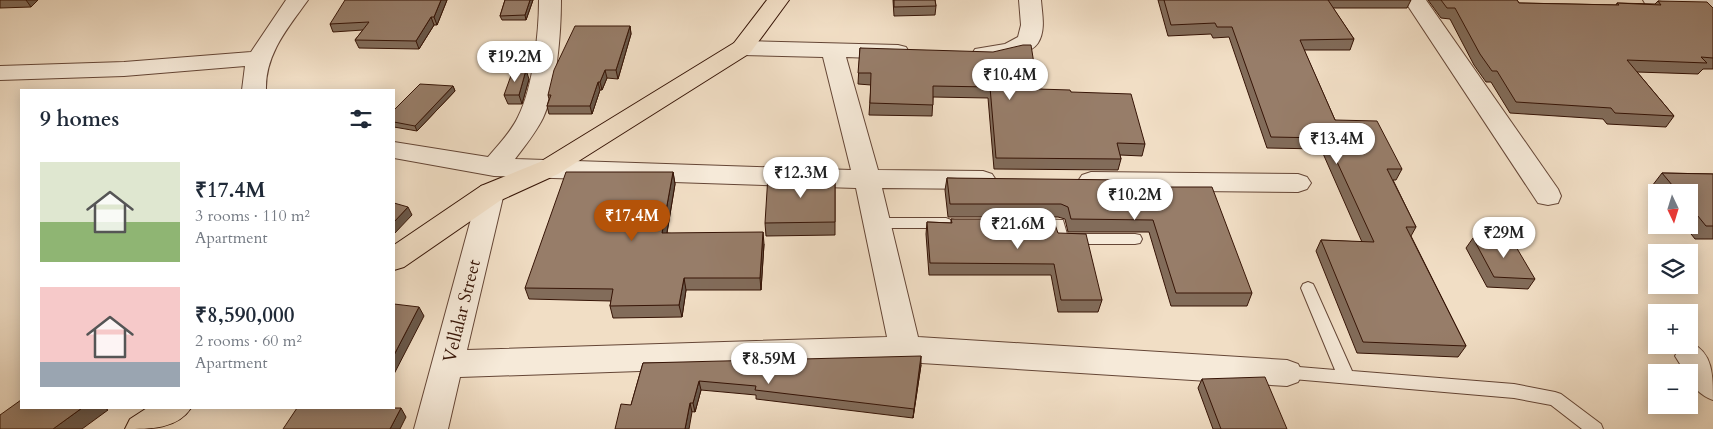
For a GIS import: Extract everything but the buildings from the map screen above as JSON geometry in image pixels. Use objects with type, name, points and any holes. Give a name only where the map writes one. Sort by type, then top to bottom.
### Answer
[{"type":"main road","points":[[549,168],[742,48],[778,0]]},
{"type":"main road","points":[[395,258],[493,180]]},
{"type":"main road","points":[[142,429],[172,409]]},
{"type":"street","points":[[254,89],[257,58],[296,0]]},
{"type":"street","points":[[493,180],[532,115],[550,18],[550,0]]},
{"type":"street","points":[[962,54],[992,54],[1010,50],[1028,41],[1032,25],[1030,0]]},
{"type":"street","points":[[1415,0],[1548,196]]},
{"type":"street","points":[[1654,0],[1713,4]]},
{"type":"street","points":[[742,48],[922,53]]},
{"type":"street","points":[[833,51],[867,179],[905,349]]},
{"type":"street","points":[[0,73],[124,70],[257,58]]},
{"type":"street","points":[[395,150],[493,180],[549,168],[867,179],[1007,180]]},
{"type":"street","name":"Vellalar Street","points":[[431,429],[449,364],[493,180]]},
{"type":"street","points":[[1066,180],[1298,183]]},
{"type":"street","points":[[449,364],[905,349],[1287,373]]},
{"type":"street","points":[[1691,356],[1713,386]]},
{"type":"lane","points":[[877,223],[961,223]]},
{"type":"lane","points":[[1024,224],[1058,224],[1061,239],[1135,239]]},
{"type":"lane","points":[[1308,288],[1346,378]]},
{"type":"lane","points":[[1287,373],[1514,390],[1556,399],[1595,429]]}]
